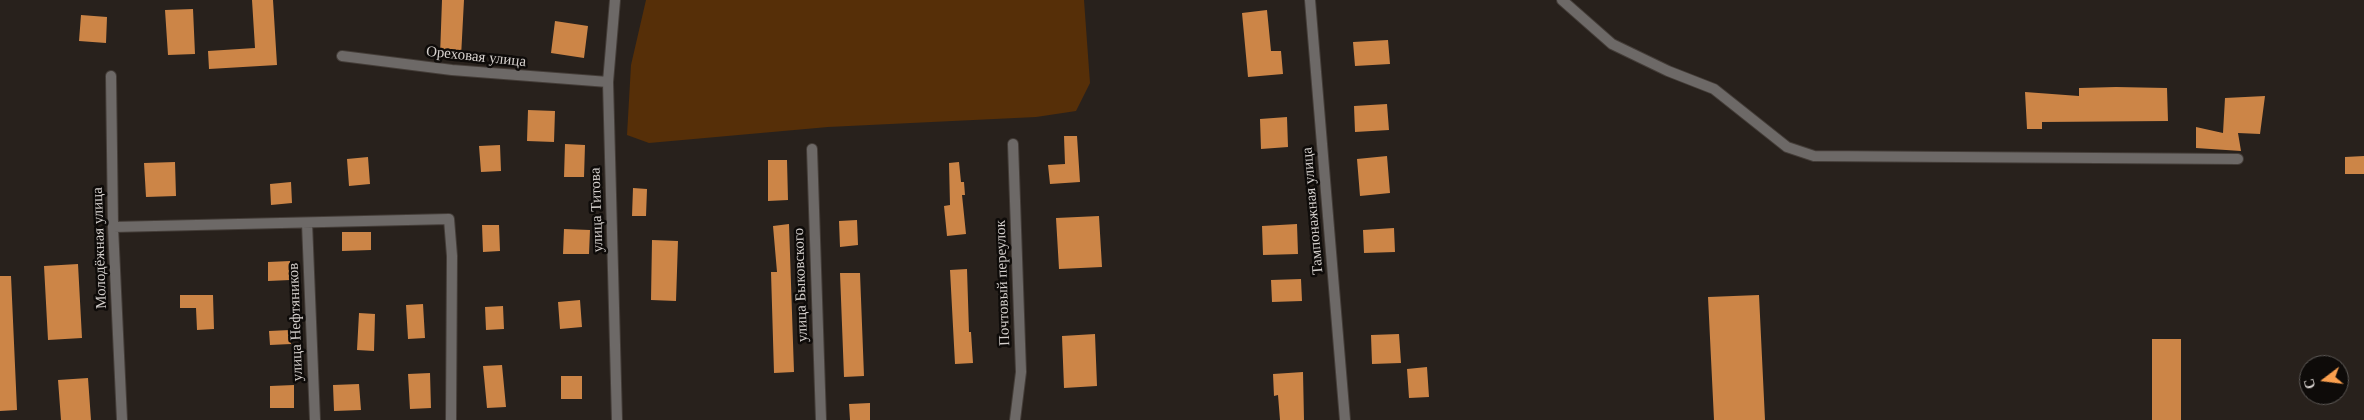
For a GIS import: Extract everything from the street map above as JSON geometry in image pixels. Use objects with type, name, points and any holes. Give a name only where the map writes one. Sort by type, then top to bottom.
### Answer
[{"type":"street","name":"улица Титова","points":[[615,0],[608,82],[616,420]]},
{"type":"street","name":"Тампонажная улица","points":[[1310,0],[1345,420]]},
{"type":"street","points":[[1562,0],[1612,44],[1668,71],[1714,89],[1787,147],[1814,156],[2238,159]]},
{"type":"street","name":"Ореховая улица","points":[[342,56],[452,70],[608,82]]},
{"type":"street","name":"Молодёжная улица","points":[[111,76],[113,228],[122,420]]},
{"type":"street","name":"Почтовый переулок","points":[[1013,144],[1021,372],[1015,420]]},
{"type":"street","name":"улица Быковского","points":[[812,149],[821,420]]},
{"type":"street","points":[[113,228],[449,220],[452,256],[451,420]]},
{"type":"street","name":"улица Нефтяников","points":[[307,223],[315,420]]},
{"type":"shaded area","points":[[646,0],[1084,0],[1090,83],[1076,111],[1036,117],[828,127],[649,143],[627,135],[631,65]]},
{"type":"building","points":[[252,0],[273,0],[277,65],[209,69],[208,51],[255,48]]},
{"type":"building","points":[[442,0],[464,0],[461,57],[440,56]]},
{"type":"building","points":[[193,9],[195,54],[168,55],[165,10]]},
{"type":"building","points":[[1267,10],[1271,51],[1281,51],[1283,74],[1248,77],[1242,13]]},
{"type":"building","points":[[81,15],[107,17],[106,43],[79,41]]},
{"type":"building","points":[[555,21],[588,26],[584,58],[551,53]]},
{"type":"building","points":[[1388,40],[1390,64],[1355,66],[1353,42]]},
{"type":"building","points":[[2079,88],[2167,88],[2168,121],[2042,122],[2042,129],[2027,129],[2025,92],[2079,96]]},
{"type":"building","points":[[2265,96],[2260,134],[2238,133],[2241,151],[2196,148],[2196,127],[2223,133],[2225,98]]},
{"type":"building","points":[[1387,104],[1389,130],[1355,132],[1354,106]]},
{"type":"building","points":[[528,110],[555,111],[554,142],[527,141]]},
{"type":"building","points":[[1287,117],[1288,147],[1261,149],[1260,119]]},
{"type":"building","points":[[1064,136],[1077,136],[1080,182],[1050,184],[1048,165],[1065,164]]},
{"type":"building","points":[[565,144],[585,145],[584,177],[564,177]]},
{"type":"building","points":[[500,145],[501,171],[481,172],[479,146]]},
{"type":"building","points":[[1387,156],[1390,193],[1360,196],[1357,159]]},
{"type":"building","points":[[2364,156],[2364,174],[2345,174],[2345,157]]},
{"type":"building","points":[[368,157],[370,184],[349,186],[347,159]]},
{"type":"building","points":[[768,160],[787,160],[788,200],[768,201]]},
{"type":"building","points":[[175,162],[176,196],[146,197],[144,163]]},
{"type":"building","points":[[959,162],[961,182],[964,182],[965,195],[962,195],[966,234],[947,236],[944,206],[950,205],[949,163]]},
{"type":"building","points":[[291,182],[292,203],[271,205],[270,184]]},
{"type":"building","points":[[633,188],[647,189],[646,216],[632,216]]},
{"type":"building","points":[[1099,216],[1102,267],[1059,269],[1056,218]]},
{"type":"building","points":[[857,220],[858,245],[840,247],[839,221]]},
{"type":"building","points":[[789,224],[794,372],[774,373],[771,272],[777,272],[773,226]]},
{"type":"building","points":[[1297,224],[1298,254],[1263,255],[1262,226]]},
{"type":"building","points":[[482,225],[499,225],[500,251],[483,252]]},
{"type":"building","points":[[1394,228],[1395,252],[1364,253],[1363,230]]},
{"type":"building","points":[[564,229],[590,230],[589,254],[563,254]]},
{"type":"building","points":[[342,232],[371,232],[371,250],[342,251]]},
{"type":"building","points":[[652,240],[678,241],[676,301],[651,300]]},
{"type":"building","points":[[290,261],[290,280],[268,281],[268,262]]},
{"type":"building","points":[[78,264],[82,338],[48,340],[44,266]]},
{"type":"building","points":[[967,269],[969,332],[971,332],[973,363],[955,364],[950,270]]},
{"type":"building","points":[[840,273],[860,273],[864,376],[844,377]]},
{"type":"building","points":[[0,276],[11,276],[17,410],[0,411]]},
{"type":"building","points":[[1301,279],[1302,301],[1272,302],[1271,280]]},
{"type":"building","points":[[180,295],[213,295],[214,329],[197,330],[196,308],[180,308]]},
{"type":"building","points":[[1759,295],[1765,420],[1714,420],[1708,297]]},
{"type":"building","points":[[580,300],[582,327],[560,329],[558,302]]},
{"type":"building","points":[[423,304],[425,338],[408,339],[406,305]]},
{"type":"building","points":[[503,306],[504,329],[486,330],[485,307]]},
{"type":"building","points":[[359,313],[375,314],[374,351],[357,350]]},
{"type":"building","points":[[290,330],[291,344],[270,345],[269,331]]},
{"type":"building","points":[[1095,334],[1097,386],[1064,388],[1062,336]]},
{"type":"building","points":[[1399,334],[1401,363],[1372,364],[1371,335]]},
{"type":"building","points":[[2152,339],[2181,339],[2181,420],[2152,420]]},
{"type":"building","points":[[502,365],[506,407],[487,408],[483,366]]},
{"type":"building","points":[[1427,367],[1429,397],[1409,398],[1407,369]]},
{"type":"building","points":[[1303,372],[1304,420],[1280,420],[1278,395],[1274,396],[1273,374]]},
{"type":"building","points":[[430,373],[431,408],[410,409],[408,374]]},
{"type":"building","points":[[561,376],[582,376],[582,399],[561,399]]},
{"type":"building","points":[[88,378],[91,420],[61,420],[58,380]]},
{"type":"building","points":[[359,384],[361,410],[334,411],[333,385]]},
{"type":"building","points":[[294,385],[294,408],[270,408],[270,386]]},
{"type":"building","points":[[870,403],[870,420],[850,420],[849,404]]}]
